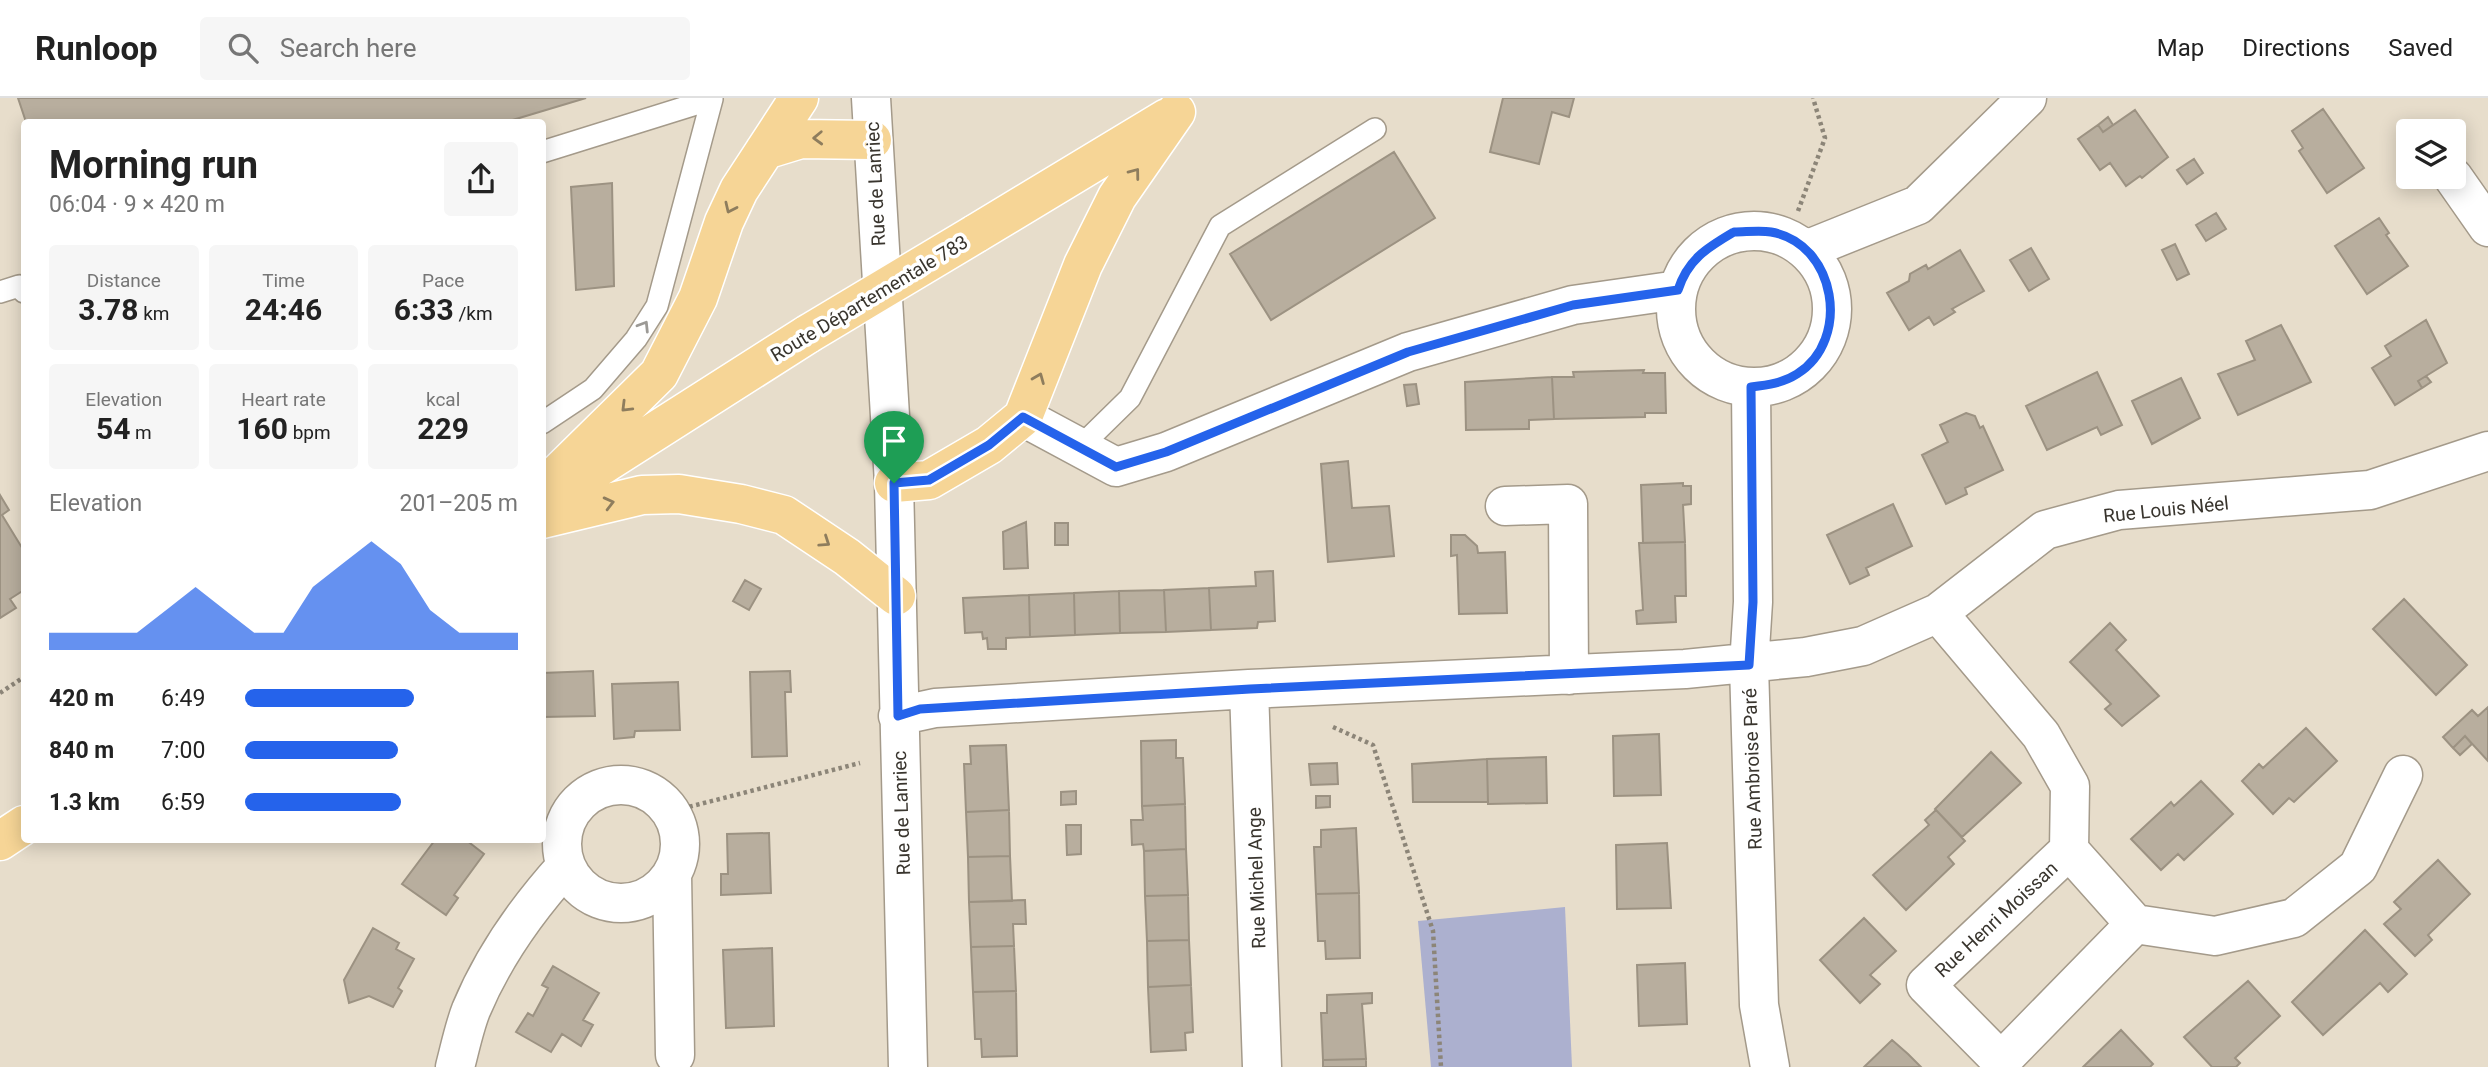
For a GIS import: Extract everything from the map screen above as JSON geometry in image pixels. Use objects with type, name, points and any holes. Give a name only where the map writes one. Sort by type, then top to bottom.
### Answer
[{"type":"main road","points":[[546,485],[659,374],[698,298],[734,200],[799,98]]},
{"type":"main road","points":[[894,483],[929,480],[989,445],[1023,417],[1088,253],[1117,197],[1187,105]]},
{"type":"main road","name":"Route Départementale 783","points":[[546,500],[808,334],[1187,105]]},
{"type":"main road","points":[[765,150],[801,139],[872,140]]},
{"type":"main road","points":[[546,518],[642,495],[679,494],[741,504],[784,515],[847,556],[896,596]]},
{"type":"main road","points":[[0,841],[21,827]]},
{"type":"street","name":"Rue de Lanriec","points":[[871,98],[894,483],[908,1067]]},
{"type":"street","points":[[1797,244],[1918,205],[2027,98]]},
{"type":"street","points":[[2461,189],[2488,227]]},
{"type":"street","points":[[1734,232],[1771,232],[1797,244],[1827,280],[1832,308],[1827,336],[1818,353],[1799,373],[1778,383],[1751,387],[1715,377],[1693,358],[1680,335],[1676,316],[1678,290],[1684,274],[1699,252],[1734,232]]},
{"type":"street","points":[[1023,417],[1116,467],[1166,452],[1408,352],[1573,305],[1678,290]]},
{"type":"street","name":"Rue Ambroise Paré","points":[[1751,387],[1753,602],[1749,665],[1759,1005],[1770,1067]]},
{"type":"street","name":"Rue Louis Néel","points":[[898,716],[920,709],[1250,689],[1569,676],[1749,665],[1863,646],[1938,613],[2045,530],[2119,510],[2370,490],[2488,451]]},
{"type":"street","points":[[1504,506],[1568,504],[1569,676]]},
{"type":"street","name":"Rue Henri Moissan","points":[[1938,613],[2041,735],[2070,786],[2069,850],[2135,924],[2001,1061],[1926,985],[2069,850]]},
{"type":"street","name":"Rue Michel Ange","points":[[1250,689],[1262,1067]]},
{"type":"street","points":[[2135,924],[2215,936],[2294,918],[2358,867],[2403,775]]},
{"type":"street","points":[[630,786],[660,799],[668,812],[677,824],[680,855],[672,874],[650,896],[623,904],[603,901],[587,893],[566,866],[562,841],[567,821],[586,796],[598,789],[630,786]]},
{"type":"street","points":[[455,1067],[470,1011],[502,947],[530,905],[566,866]]},
{"type":"street","points":[[672,874],[675,1055]]},
{"type":"lane","points":[[546,151],[712,99]]},
{"type":"lane","points":[[546,420],[593,389],[636,339],[657,306],[712,99]]},
{"type":"lane","points":[[1080,447],[1130,398],[1220,226],[1374,129]]},
{"type":"lane","points":[[0,292],[19,286],[21,288]]},
{"type":"path","points":[[1797,244],[1825,138],[1813,98]]},
{"type":"path","points":[[0,693],[21,679]]},
{"type":"path","points":[[1324,723],[1373,745],[1433,931],[1441,1067]]},
{"type":"path","points":[[668,812],[864,762],[899,760]]},
{"type":"shaded area","points":[[1565,907],[1572,1067],[1431,1067],[1418,921]]},
{"type":"building","points":[[18,98],[586,98],[516,119],[25,119]]},
{"type":"building","points":[[1503,98],[1574,98],[1569,117],[1552,112],[1539,164],[1490,152]]},
{"type":"building","points":[[2323,109],[2364,168],[2327,193],[2299,151],[2303,148],[2292,131]]},
{"type":"building","points":[[2135,110],[2168,157],[2142,178],[2140,176],[2126,186],[2110,163],[2100,170],[2078,139],[2098,125],[2103,132]]},
{"type":"building","points":[[2108,117],[2113,125],[2103,132],[2098,125]]},
{"type":"building","points":[[1394,152],[1435,218],[1271,320],[1230,254]]},
{"type":"building","points":[[2194,159],[2203,173],[2187,184],[2177,170]]},
{"type":"building","points":[[612,183],[614,286],[576,290],[571,187]]},
{"type":"building","points":[[2216,213],[2226,229],[2206,241],[2196,225]]},
{"type":"building","points":[[2379,218],[2389,233],[2386,235],[2408,266],[2367,294],[2335,246]]},
{"type":"building","points":[[2175,244],[2189,274],[2177,280],[2162,250]]},
{"type":"building","points":[[2031,248],[2049,279],[2029,291],[2010,260]]},
{"type":"building","points":[[1960,250],[1984,291],[1952,309],[1955,312],[1934,325],[1929,317],[1909,330],[1887,293],[1909,281],[1910,274],[1926,265],[1928,269]]},
{"type":"building","points":[[2426,320],[2447,363],[2418,381],[2422,388],[2395,405],[2372,368],[2391,356],[2385,346]]},
{"type":"building","points":[[2281,325],[2311,382],[2238,415],[2218,374],[2255,360],[2246,341]]},
{"type":"building","points":[[1644,370],[1643,373],[1665,373],[1666,413],[1645,413],[1645,417],[1554,419],[1552,377],[1574,377],[1573,372]]},
{"type":"building","points":[[2097,372],[2122,425],[2101,435],[2097,427],[2047,450],[2026,406]]},
{"type":"building","points":[[2426,376],[2431,382],[2422,388],[2418,381]]},
{"type":"building","points":[[1552,377],[1554,419],[1529,420],[1529,429],[1466,430],[1465,382]]},
{"type":"building","points":[[2181,378],[2200,418],[2152,444],[2132,401]]},
{"type":"building","points":[[1416,384],[1419,404],[1407,406],[1404,385]]},
{"type":"building","points":[[1966,413],[1975,416],[1980,428],[1983,426],[2003,470],[1965,488],[1967,494],[1946,504],[1922,455],[1948,442],[1940,425]]},
{"type":"building","points":[[1348,461],[1352,508],[1389,506],[1394,556],[1328,562],[1321,464]]},
{"type":"building","points":[[1683,483],[1683,486],[1691,486],[1691,504],[1683,505],[1685,542],[1643,543],[1641,485]]},
{"type":"building","points":[[0,495],[9,510],[2,515],[21,546],[21,592],[10,599],[16,608],[0,618]]},
{"type":"building","points":[[1893,504],[1912,546],[1866,568],[1869,575],[1850,584],[1827,535]]},
{"type":"building","points":[[1026,522],[1028,568],[1004,569],[1003,532]]},
{"type":"building","points":[[1055,523],[1068,523],[1068,545],[1055,545]]},
{"type":"building","points":[[1451,535],[1465,535],[1477,546],[1478,553],[1505,552],[1507,613],[1459,614],[1457,555],[1451,556]]},
{"type":"building","points":[[1685,542],[1686,596],[1675,596],[1676,622],[1637,624],[1636,611],[1643,610],[1639,543]]},
{"type":"building","points":[[1273,571],[1275,621],[1258,622],[1257,628],[1211,630],[1209,588],[1256,586],[1255,572]]},
{"type":"building","points":[[745,580],[761,589],[749,610],[733,601]]},
{"type":"building","points":[[1209,588],[1211,630],[1166,632],[1164,590]]},
{"type":"building","points":[[1164,590],[1166,632],[1120,633],[1119,591]]},
{"type":"building","points":[[1119,591],[1120,633],[1075,635],[1074,593]]},
{"type":"building","points":[[1074,593],[1075,635],[1030,637],[1029,595]]},
{"type":"building","points":[[1029,595],[1030,637],[1006,638],[1006,649],[988,649],[987,638],[983,639],[982,632],[965,633],[963,598]]},
{"type":"building","points":[[2404,599],[2467,665],[2436,695],[2373,629]]},
{"type":"building","points":[[2110,623],[2126,640],[2116,650],[2159,696],[2122,726],[2105,709],[2111,704],[2070,662]]},
{"type":"building","points":[[593,671],[595,716],[546,717],[546,673]]},
{"type":"building","points":[[790,671],[791,692],[785,692],[787,756],[752,757],[750,672]]},
{"type":"building","points":[[678,682],[680,730],[635,731],[634,737],[614,739],[612,684]]},
{"type":"building","points":[[2488,707],[2488,761],[2465,736],[2453,748],[2443,737],[2472,710],[2478,716]]},
{"type":"building","points":[[2306,728],[2337,761],[2294,802],[2289,798],[2273,814],[2242,781],[2259,764],[2263,768]]},
{"type":"building","points":[[1659,734],[1661,795],[1614,796],[1613,736]]},
{"type":"building","points":[[2465,736],[2472,744],[2460,755],[2453,748]]},
{"type":"building","points":[[1176,740],[1176,758],[1183,758],[1185,804],[1142,806],[1141,741]]},
{"type":"building","points":[[1006,745],[1009,810],[966,812],[964,764],[971,764],[970,746]]},
{"type":"building","points":[[1991,752],[2021,783],[1962,837],[1935,809]]},
{"type":"building","points":[[1546,757],[1547,803],[1488,804],[1487,759]]},
{"type":"building","points":[[1487,759],[1488,802],[1413,802],[1412,764]]},
{"type":"building","points":[[1337,763],[1338,784],[1311,785],[1309,764]]},
{"type":"building","points":[[2201,781],[2233,814],[2184,860],[2178,854],[2161,870],[2131,839],[2171,802],[2174,806]]},
{"type":"building","points":[[1076,791],[1076,804],[1061,805],[1061,792]]},
{"type":"building","points":[[1316,796],[1330,796],[1330,807],[1316,808]]},
{"type":"building","points":[[1185,804],[1186,849],[1144,851],[1143,844],[1132,845],[1131,820],[1143,820],[1142,806]]},
{"type":"building","points":[[1009,810],[1010,856],[968,857],[966,812]]},
{"type":"building","points":[[1936,810],[1965,841],[1948,857],[1954,864],[1906,910],[1873,875],[1929,825],[1925,820]]},
{"type":"building","points":[[1066,825],[1081,825],[1081,854],[1067,855]]},
{"type":"building","points":[[1356,828],[1359,893],[1316,894],[1314,847],[1321,847],[1321,830]]},
{"type":"building","points":[[769,833],[771,893],[721,895],[721,874],[728,874],[727,834]]},
{"type":"building","points":[[433,843],[470,843],[484,854],[454,895],[458,898],[446,915],[402,884]]},
{"type":"building","points":[[1667,843],[1671,908],[1617,909],[1616,845]]},
{"type":"building","points":[[1186,849],[1188,895],[1145,896],[1144,851]]},
{"type":"building","points":[[1010,856],[1012,901],[969,902],[968,857]]},
{"type":"building","points":[[2438,860],[2470,894],[2428,935],[2432,940],[2415,956],[2384,924],[2401,909],[2394,902]]},
{"type":"building","points":[[1359,893],[1360,958],[1326,959],[1325,941],[1318,941],[1316,894]]},
{"type":"building","points":[[1188,895],[1189,940],[1147,941],[1145,896]]},
{"type":"building","points":[[1025,900],[1026,924],[1013,924],[1014,946],[971,947],[969,902]]},
{"type":"building","points":[[1864,918],[1896,951],[1870,975],[1880,984],[1860,1003],[1820,960]]},
{"type":"building","points":[[373,928],[399,943],[396,949],[414,959],[398,988],[402,991],[393,1007],[369,996],[349,1003],[344,980]]},
{"type":"building","points":[[2365,930],[2407,974],[2388,992],[2380,983],[2323,1035],[2292,1002]]},
{"type":"building","points":[[1189,940],[1191,985],[1148,987],[1147,941]]},
{"type":"building","points":[[1014,946],[1016,991],[973,992],[971,947]]},
{"type":"building","points":[[772,948],[774,1026],[726,1028],[723,950]]},
{"type":"building","points":[[1685,963],[1687,1024],[1639,1026],[1637,965]]},
{"type":"building","points":[[553,966],[599,993],[583,1020],[593,1025],[581,1046],[562,1034],[551,1052],[516,1032],[528,1013],[533,1016],[548,988],[542,985]]},
{"type":"building","points":[[2248,981],[2280,1016],[2235,1058],[2240,1063],[2236,1067],[2212,1067],[2184,1037]]},
{"type":"building","points":[[1191,985],[1193,1032],[1185,1033],[1186,1050],[1151,1052],[1148,987]]},
{"type":"building","points":[[1016,991],[1017,1056],[982,1057],[981,1039],[975,1039],[973,992]]},
{"type":"building","points":[[1372,993],[1372,1003],[1362,1004],[1366,1059],[1323,1060],[1321,1013],[1327,1013],[1327,995]]},
{"type":"building","points":[[2121,1030],[2153,1064],[2150,1067],[2083,1067]]},
{"type":"building","points":[[1892,1040],[1908,1054],[1921,1067],[1864,1067]]},
{"type":"building","points":[[1366,1059],[1366,1067],[1323,1067],[1323,1060]]},
{"type":"route","points":[[1734,232],[1771,232],[1788,238],[1806,250],[1827,280],[1832,308],[1827,336],[1818,353],[1799,373],[1778,383],[1751,387],[1753,602],[1749,665],[1569,676],[1250,689],[920,709],[898,716],[894,483],[929,480],[989,445],[1023,417],[1116,467],[1166,452],[1408,352],[1573,305],[1678,290],[1684,274],[1699,252],[1734,232]]}]
